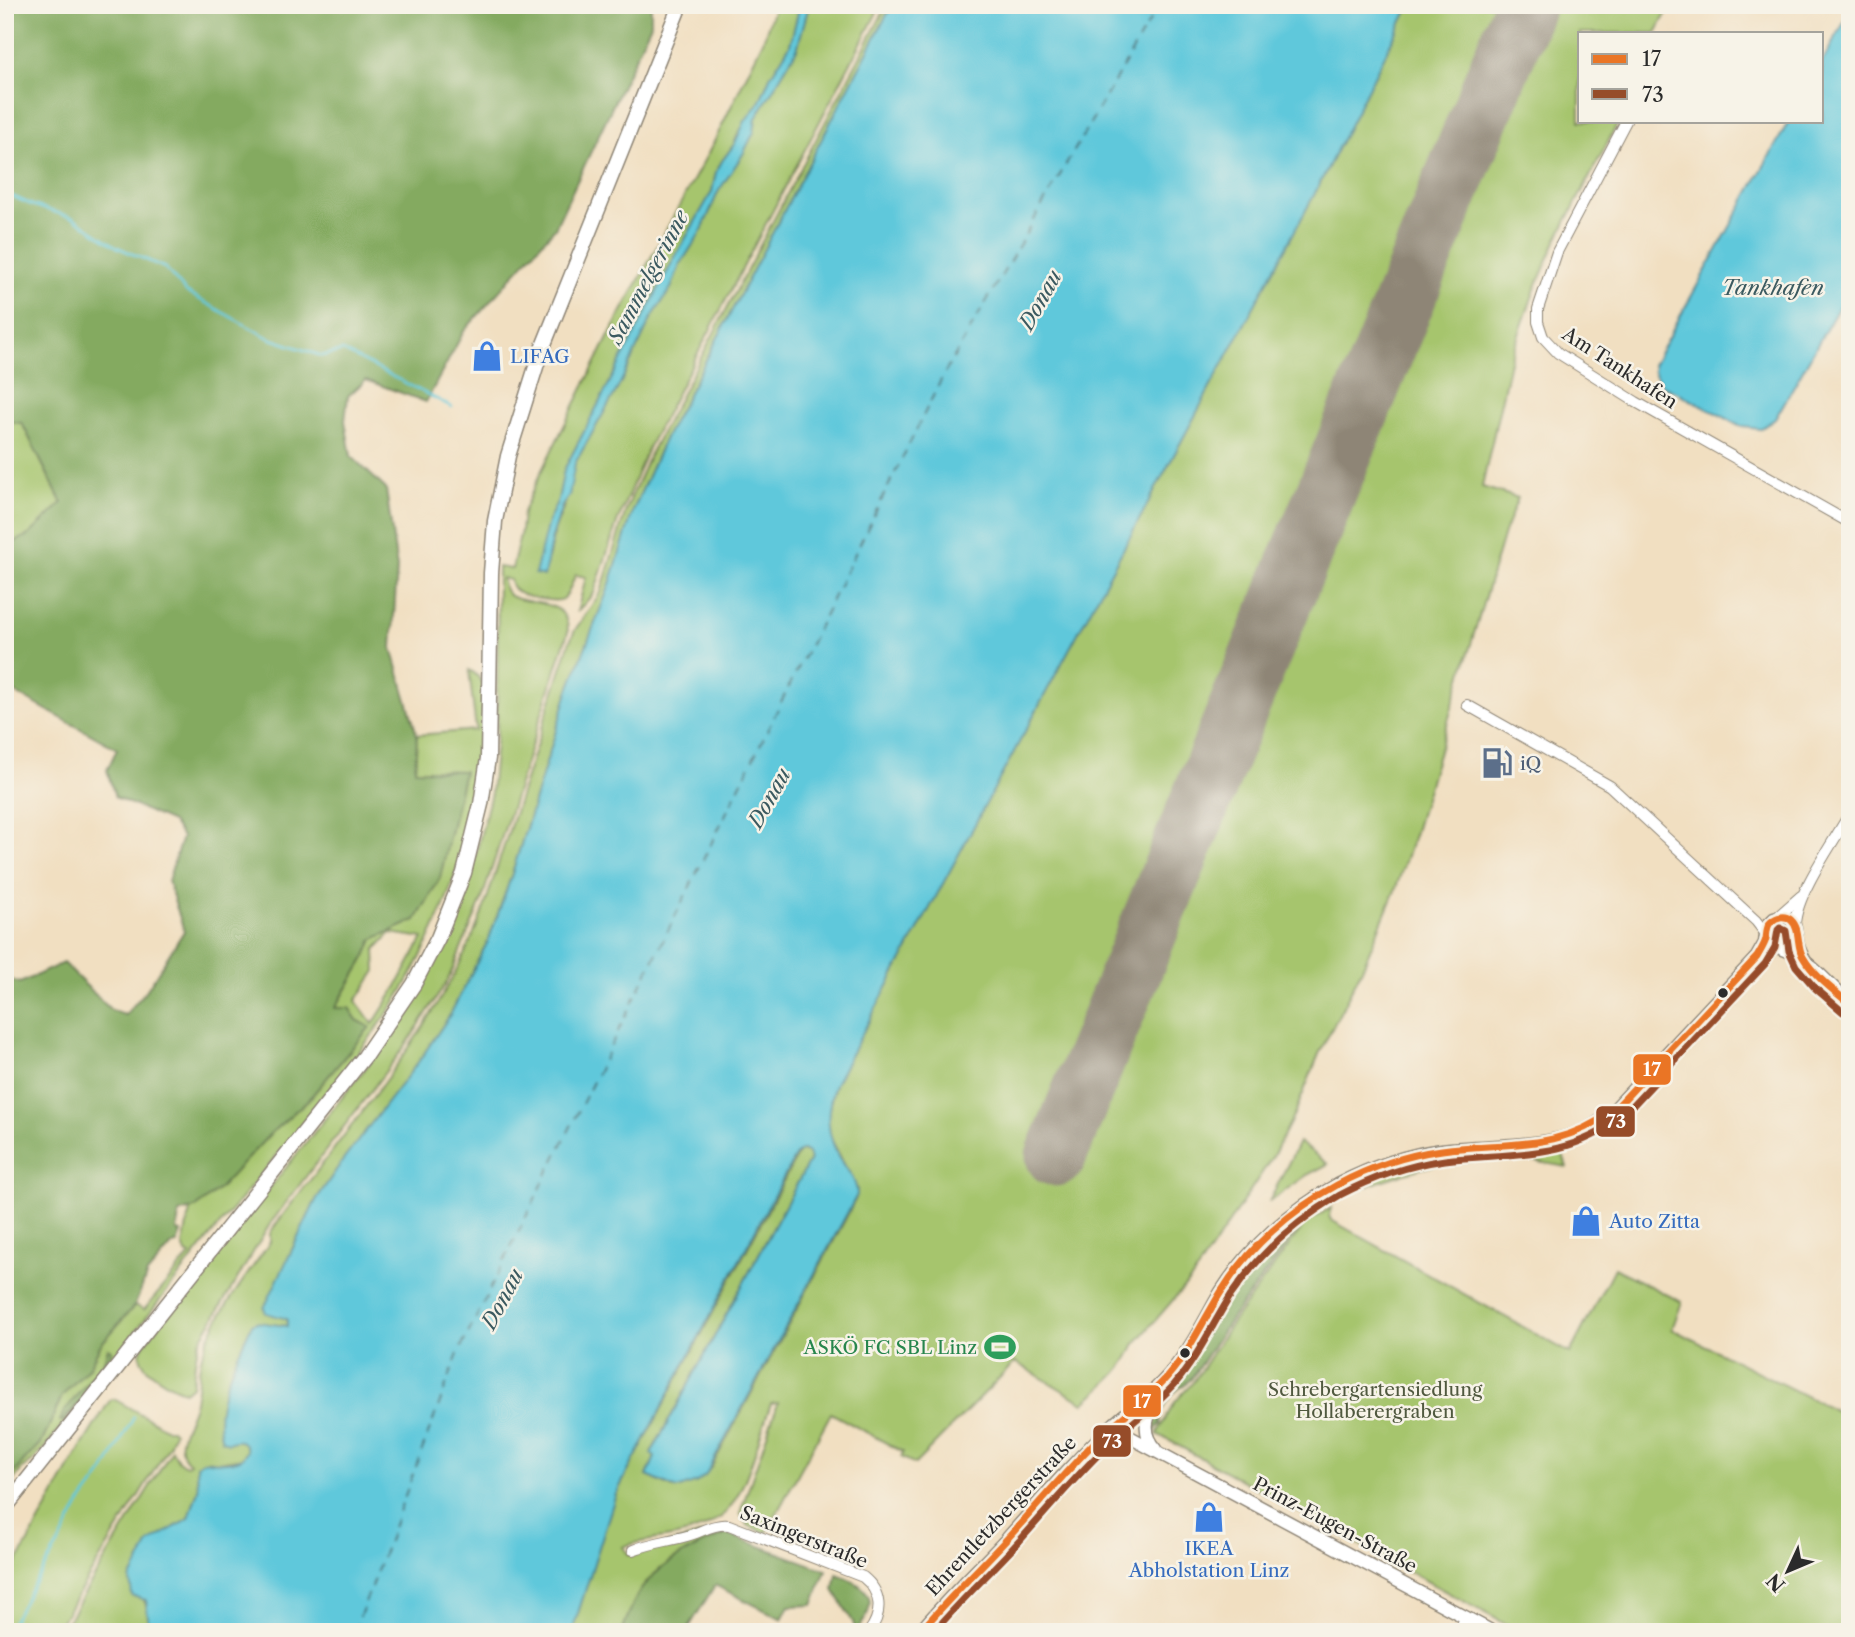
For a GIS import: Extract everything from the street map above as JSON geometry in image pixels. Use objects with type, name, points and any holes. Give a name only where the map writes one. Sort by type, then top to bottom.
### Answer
[{"type":"main road","points":[[5,1508],[372,1046],[414,984],[438,938],[464,873],[485,780],[489,735],[492,547],[508,456],[540,354],[680,5]]},
{"type":"street","name":"Am Tankhafen","points":[[1625,122],[1557,252],[1538,309],[1538,323],[1543,337],[1558,353],[1636,402],[1850,523]]},
{"type":"street","points":[[1467,705],[1610,786],[1756,921],[1773,942],[1806,963],[1850,1004]]},
{"type":"street","points":[[1806,963],[1796,939],[1798,908],[1850,813]]},
{"type":"street","points":[[1773,942],[1767,926],[1806,890]]},
{"type":"street","points":[[1756,921],[1762,923],[1787,918],[1795,924]]},
{"type":"street","points":[[1773,942],[1791,945],[1796,939]]},
{"type":"street","points":[[1160,1453],[1148,1441],[1145,1426],[1167,1377],[1239,1268],[1262,1242],[1298,1210],[1359,1174],[1408,1157],[1460,1148],[1541,1143],[1591,1127],[1616,1109],[1773,942]]},
{"type":"street","name":"Ehrentletzbergerstraße","points":[[920,1632],[1111,1427],[1167,1377]]},
{"type":"street","name":"Prinz-Eugen-Straße","points":[[1111,1427],[1493,1632]]},
{"type":"street","name":"Saxingerstraße","points":[[633,1550],[720,1525],[729,1525],[863,1577],[875,1590],[879,1603],[878,1615],[869,1632]]},
{"type":"street","points":[[1458,1632],[1466,1617]]},
{"type":"green space","points":[[5,5],[651,5],[651,24],[555,228],[464,331],[426,402],[366,380],[348,396],[345,421],[351,456],[386,489],[397,568],[392,648],[417,735],[415,770],[464,771],[440,878],[416,920],[373,939],[365,958],[335,1008],[349,1008],[357,1020],[370,1027],[310,1098],[271,1133],[219,1189],[197,1207],[179,1213],[177,1231],[181,1232],[177,1244],[172,1245],[147,1274],[135,1305],[101,1344],[89,1367],[62,1396],[43,1440],[5,1483],[5,978],[20,983],[63,963],[111,1010],[125,1015],[146,991],[184,931],[168,881],[182,837],[172,822],[115,797],[107,770],[117,749],[5,687],[5,546],[29,535],[62,503],[22,423],[5,421]]},
{"type":"green space","points":[[775,5],[800,5],[790,45],[770,77],[760,101],[716,172],[712,192],[675,257],[564,470],[558,500],[548,522],[548,559],[575,463],[619,386],[651,319],[671,288],[680,265],[702,230],[718,192],[743,154],[754,132],[756,118],[797,49],[809,5],[881,5],[648,448],[618,520],[594,593],[577,612],[586,577],[576,575],[565,597],[554,600],[522,595],[514,589],[510,580],[502,578],[505,590],[510,596],[556,608],[566,621],[568,632],[481,902],[448,980],[408,1042],[270,1224],[199,1343],[192,1386],[186,1391],[176,1388],[146,1367],[140,1357],[142,1347],[377,1054],[413,1002],[439,954],[471,874],[491,793],[497,733],[498,567],[512,569],[523,512],[540,474],[615,324],[713,144],[763,41]]},
{"type":"green space","points":[[887,5],[892,5],[663,442],[633,511],[609,587],[568,692],[489,939],[450,1015],[316,1200],[289,1256],[287,1326],[252,1324],[231,1370],[222,1404],[236,1440],[244,1443],[247,1451],[243,1458],[218,1462],[207,1460],[197,1465],[198,1490],[189,1518],[149,1544],[130,1580],[148,1610],[146,1632],[61,1632],[172,1450],[179,1462],[187,1465],[190,1463],[181,1449],[182,1435],[194,1405],[203,1352],[224,1309],[270,1242],[270,1233],[387,1078],[452,978],[485,905],[570,641],[601,592],[626,510],[649,456]]},
{"type":"green space","points":[[1410,5],[1671,5],[1657,32],[1578,32],[1578,122],[1618,122],[1556,241],[1535,289],[1511,357],[1482,487],[1518,498],[1504,533],[1396,888],[1362,969],[1319,1054],[1295,1113],[1273,1156],[1193,1277],[1134,1345],[1119,1370],[1084,1403],[1015,1362],[915,1464],[901,1457],[903,1452],[831,1413],[766,1533],[747,1525],[740,1513],[778,1403],[771,1404],[745,1480],[738,1495],[721,1517],[691,1532],[623,1547],[629,1555],[710,1532],[727,1534],[691,1550],[657,1572],[637,1596],[622,1632],[572,1632],[616,1494],[800,1150],[808,1153],[810,1160],[651,1453],[655,1457],[647,1476],[673,1488],[711,1468],[845,1220],[856,1198],[857,1189],[829,1135],[828,1113],[835,1084],[1314,195]]},
{"type":"green space","points":[[5,421],[22,423],[62,504],[29,535],[5,546]]},
{"type":"green space","points":[[469,670],[480,680],[484,696],[475,798],[459,864],[434,928],[404,988],[379,1026],[319,1103],[203,1245],[55,1435],[33,1461],[22,1469],[5,1492],[5,1483],[43,1440],[62,1396],[89,1367],[101,1344],[135,1305],[144,1310],[190,1255],[186,1253],[183,1245],[190,1210],[197,1207],[310,1098],[369,1027],[357,1020],[349,1008],[335,1009],[373,939],[416,920],[440,878],[464,771],[415,770],[417,735],[476,730]],"holes":[[[391,933],[423,938],[396,988],[373,1024],[356,1001],[376,971],[375,950]]]},
{"type":"green space","points":[[1782,923],[1789,926],[1792,933],[1789,940],[1782,943],[1775,940],[1772,933],[1775,926]]},
{"type":"green space","points":[[1299,1142],[1328,1164],[1307,1175],[1269,1202]]},
{"type":"green space","points":[[1561,1150],[1567,1167],[1533,1161],[1534,1154]]},
{"type":"green space","points":[[1483,1152],[1515,1153],[1511,1157],[1444,1163],[1444,1156]]},
{"type":"green space","points":[[1429,1159],[1435,1165],[1364,1187],[1328,1204],[1301,1222],[1298,1218],[1360,1182]]},
{"type":"green space","name":"Schrebergartensiedlung Hollaberergraben","points":[[1331,1208],[1331,1220],[1570,1353],[1614,1268],[1682,1302],[1672,1329],[1850,1418],[1850,1632],[1520,1632],[1157,1434],[1175,1402],[1194,1381],[1228,1328],[1307,1221]]},
{"type":"green space","points":[[1298,1218],[1301,1222],[1295,1233],[1223,1330],[1191,1379],[1171,1395],[1161,1414],[1160,1424],[1153,1432],[1153,1421],[1160,1402],[1191,1358],[1226,1298],[1259,1255]]},
{"type":"green space","points":[[108,1348],[112,1350],[108,1368],[63,1421],[60,1421],[63,1413],[104,1361]]},
{"type":"green space","points":[[114,1399],[171,1429],[174,1432],[169,1446],[55,1632],[5,1632],[5,1584],[74,1459],[110,1400]]},
{"type":"green space","points":[[727,1534],[826,1570],[813,1605],[789,1606],[782,1619],[715,1585],[686,1632],[622,1632],[637,1596],[657,1572],[691,1550]]},
{"type":"green space","points":[[837,1574],[858,1584],[869,1597],[868,1612],[856,1632],[834,1590]]},
{"type":"water","points":[[800,5],[809,5],[797,49],[756,118],[754,132],[743,154],[718,192],[702,230],[680,265],[671,288],[651,319],[619,386],[575,463],[569,496],[562,506],[552,537],[544,576],[535,574],[548,522],[558,500],[564,470],[675,257],[712,192],[716,172],[734,145],[745,121],[760,101],[770,77],[790,45]]},
{"type":"water","name":"Donau","points":[[892,5],[1410,5],[1314,195],[835,1084],[829,1113],[830,1132],[836,1150],[854,1181],[857,1195],[706,1475],[697,1482],[677,1489],[647,1476],[655,1457],[651,1454],[810,1160],[808,1153],[803,1150],[797,1153],[775,1193],[616,1494],[572,1632],[146,1632],[149,1627],[146,1600],[132,1596],[130,1580],[149,1543],[189,1518],[198,1490],[197,1465],[205,1461],[234,1461],[242,1458],[247,1451],[241,1441],[228,1443],[222,1440],[219,1427],[227,1381],[240,1350],[252,1324],[256,1322],[287,1326],[287,1319],[266,1313],[264,1308],[316,1200],[450,1015],[489,939],[568,692],[609,587],[633,511],[663,442]]},
{"type":"water","name":"Tankhafen","points":[[1850,12],[1850,287],[1775,419],[1760,429],[1743,427],[1662,385],[1653,365],[1788,122],[1824,122],[1824,58]]},
{"type":"waterway","points":[[5,193],[74,218],[117,247],[165,268],[186,292],[269,338],[322,356],[343,351],[452,407]]},
{"type":"waterway","points":[[7,1632],[80,1504],[103,1473],[134,1417]]},
{"type":"ferry route","points":[[354,1632],[458,1354],[943,376],[1159,5]]},
{"type":"runway","points":[[1056,1156],[1525,5]]},
{"type":"transit line","name":"17","points":[[920,1632],[1085,1453],[1167,1377],[1183,1357],[1221,1292],[1244,1260],[1272,1231],[1303,1206],[1349,1179],[1401,1159],[1466,1147],[1531,1143],[1572,1133],[1593,1124],[1614,1110],[1757,957],[1765,942],[1769,924],[1778,917],[1791,920],[1807,964],[1850,1004]]},
{"type":"transit line","name":"73","points":[[934,1632],[1092,1461],[1174,1385],[1198,1352],[1231,1295],[1266,1252],[1324,1205],[1365,1183],[1418,1165],[1559,1148],[1601,1131],[1622,1117],[1765,964],[1775,947],[1780,928],[1786,931],[1789,951],[1796,966],[1815,988],[1843,1012]]},
{"type":"place","name":"LIFAG","points":[[487,356]]},
{"type":"place","name":"iQ","points":[[1497,763]]},
{"type":"place","name":"Auto Zitta","points":[[1586,1221]]},
{"type":"place","name":"ASKÖ FC SBL Linz","points":[[1000,1347]]},
{"type":"place","name":"IKEA Abholstation Linz","points":[[1209,1517]]},
{"type":"water label","name":"Sammelgerinne","points":[[648,277]]}]
